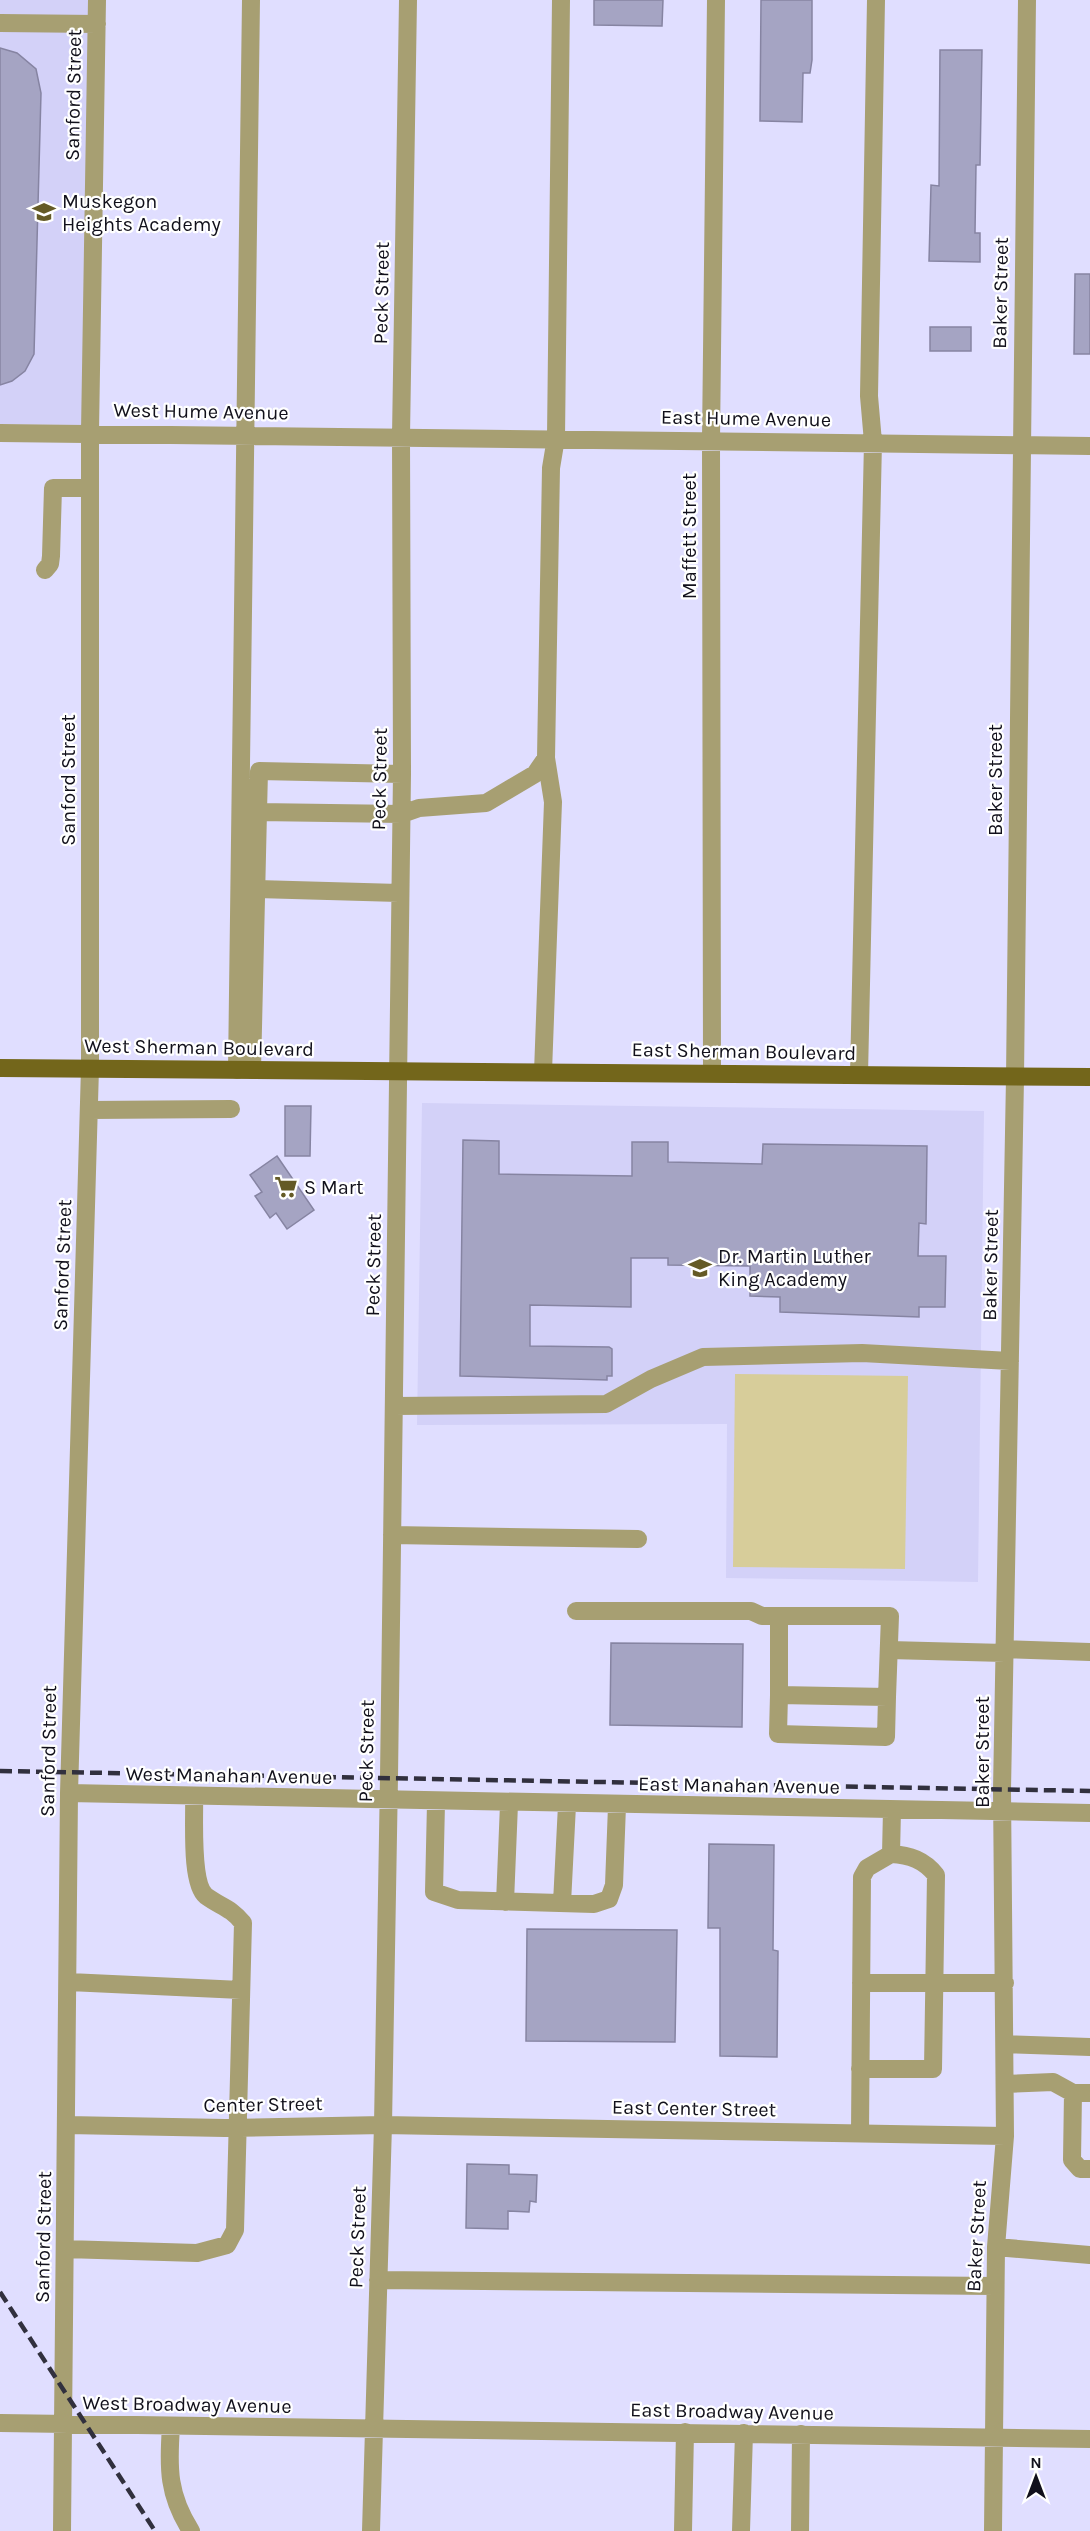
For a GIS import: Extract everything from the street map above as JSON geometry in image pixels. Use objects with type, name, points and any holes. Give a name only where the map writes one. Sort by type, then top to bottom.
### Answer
[{"type":"main road","name":"West Sherman Boulevard","points":[[0,1068],[398,1072]]},
{"type":"main road","name":"East Sherman Boulevard","points":[[398,1072],[1090,1077]]},
{"type":"street","name":"Sanford Street","points":[[62,2531],[69,1793],[90,1068],[90,432],[97,0]]},
{"type":"street","points":[[244,1070],[251,0]]},
{"type":"street","name":"Peck Street","points":[[371,2531],[383,2125],[394,1406],[399,893],[402,814],[401,436],[408,0]]},
{"type":"street","points":[[543,1072],[554,802],[546,758],[551,468],[556,438],[561,0]]},
{"type":"street","name":"Maffett Street","points":[[712,1073],[711,440],[716,0]]},
{"type":"street","points":[[859,1075],[873,442],[869,396],[876,0]]},
{"type":"street","name":"Baker Street","points":[[993,2531],[992,2438],[996,2247],[1005,2136],[1005,1651],[1016,1078],[1020,445],[1027,0]]},
{"type":"street","points":[[0,23],[97,24]]},
{"type":"street","name":"West Hume Avenue","points":[[0,433],[401,436]]},
{"type":"street","name":"East Hume Avenue","points":[[401,436],[1090,446]]},
{"type":"street","points":[[45,570],[50,564],[51,556],[53,488],[90,488]]},
{"type":"street","points":[[258,812],[402,814],[419,808],[486,803],[535,774],[546,758]]},
{"type":"street","points":[[244,1070],[257,890],[259,771],[402,774]]},
{"type":"street","points":[[257,890],[399,893]]},
{"type":"street","points":[[89,1110],[231,1109]]},
{"type":"street","points":[[394,1406],[606,1404],[651,1379],[703,1357],[862,1353],[1010,1361]]},
{"type":"street","points":[[392,1535],[638,1539]]},
{"type":"street","points":[[576,1611],[751,1611],[762,1616],[779,1616],[890,1616],[886,1737],[778,1734],[779,1616]]},
{"type":"street","points":[[889,1650],[1090,1652]]},
{"type":"street","points":[[779,1695],[887,1697]]},
{"type":"street","name":"West Manahan Avenue","points":[[69,1793],[388,1802]]},
{"type":"street","points":[[65,2249],[197,2253],[227,2245],[235,2230],[243,1923],[232,1910],[204,1895],[197,1879],[195,1796]]},
{"type":"street","name":"East Manahan Avenue","points":[[388,1802],[1090,1813]]},
{"type":"street","points":[[436,1803],[434,1892],[458,1900],[594,1904],[609,1899],[614,1885],[617,1806]]},
{"type":"street","points":[[505,1902],[509,1804]]},
{"type":"street","points":[[562,1903],[567,1804]]},
{"type":"street","points":[[891,1810],[891,1854]]},
{"type":"street","points":[[860,2069],[933,2069],[936,1875],[927,1863],[904,1855],[891,1854],[867,1868],[862,1877],[860,2069],[860,2133]]},
{"type":"street","points":[[69,1982],[241,1990]]},
{"type":"street","points":[[861,1983],[1005,1983]]},
{"type":"street","points":[[1005,2044],[1090,2047]]},
{"type":"street","points":[[1005,2084],[1053,2082],[1082,2093],[1072,2160],[1080,2169],[1090,2169]]},
{"type":"street","name":"Center Street","points":[[67,2126],[383,2125]]},
{"type":"street","name":"East Center Street","points":[[383,2125],[1005,2136]]},
{"type":"street","points":[[996,2247],[1090,2255]]},
{"type":"street","points":[[378,2280],[995,2286]]},
{"type":"street","name":"West Broadway Avenue","points":[[0,2423],[373,2429]]},
{"type":"street","points":[[171,2427],[169,2459],[171,2489],[191,2531]]},
{"type":"street","name":"East Broadway Avenue","points":[[373,2429],[1090,2439]]},
{"type":"street","points":[[682,2531],[685,2432]]},
{"type":"street","points":[[741,2531],[744,2433]]},
{"type":"street","points":[[800,2531],[801,2434]]},
{"type":"shaded area","name":"Muskegon Heights Academy","points":[[0,0],[91,0],[84,425],[0,424]]},
{"type":"shaded area","name":"Dr. Martin Luther King Academy","points":[[422,1103],[984,1111],[978,1582],[726,1578],[727,1424],[417,1425]]},
{"type":"shaded area","points":[[735,1374],[908,1376],[905,1569],[733,1567]]},
{"type":"building","points":[[594,0],[663,0],[662,26],[594,25]]},
{"type":"building","points":[[761,0],[812,0],[812,60],[810,73],[803,73],[802,122],[760,121]]},
{"type":"building","points":[[0,48],[17,53],[36,69],[41,93],[34,354],[25,371],[12,381],[0,385]]},
{"type":"building","points":[[940,50],[982,50],[980,165],[976,165],[975,233],[980,233],[980,262],[929,261],[931,185],[939,186]]},
{"type":"building","points":[[1075,274],[1090,274],[1090,354],[1074,354]]},
{"type":"building","points":[[930,327],[971,327],[971,351],[930,351]]},
{"type":"building","points":[[285,1106],[311,1106],[310,1156],[285,1156]]},
{"type":"building","points":[[463,1140],[499,1141],[499,1174],[632,1176],[632,1142],[668,1142],[668,1162],[762,1164],[763,1144],[927,1146],[926,1224],[919,1223],[918,1256],[946,1256],[945,1307],[919,1307],[919,1317],[780,1312],[780,1297],[750,1296],[750,1266],[668,1265],[668,1258],[631,1258],[631,1307],[530,1305],[530,1346],[609,1347],[612,1349],[612,1376],[607,1376],[607,1380],[460,1376]]},
{"type":"building","points":[[277,1156],[314,1210],[287,1229],[276,1213],[270,1218],[255,1196],[262,1192],[250,1175]]},
{"type":"building","points":[[611,1643],[743,1644],[742,1727],[610,1725]]},
{"type":"building","points":[[709,1844],[774,1845],[773,1950],[778,1951],[777,2057],[720,2056],[720,1928],[708,1928]]},
{"type":"building","points":[[527,1929],[677,1930],[675,2042],[526,2041]]},
{"type":"building","points":[[467,2164],[509,2165],[509,2174],[537,2175],[536,2202],[530,2201],[529,2212],[508,2211],[508,2229],[466,2228]]},
{"type":"railway","points":[[0,1771],[1090,1791]]},
{"type":"railway","points":[[0,2292],[155,2531]]},
{"type":"place","name":"Muskegon Heights Academy","points":[[44,212]]},
{"type":"place","name":"S Mart","points":[[286,1187]]},
{"type":"place","name":"Dr. Martin Luther King Academy","points":[[700,1268]]}]
